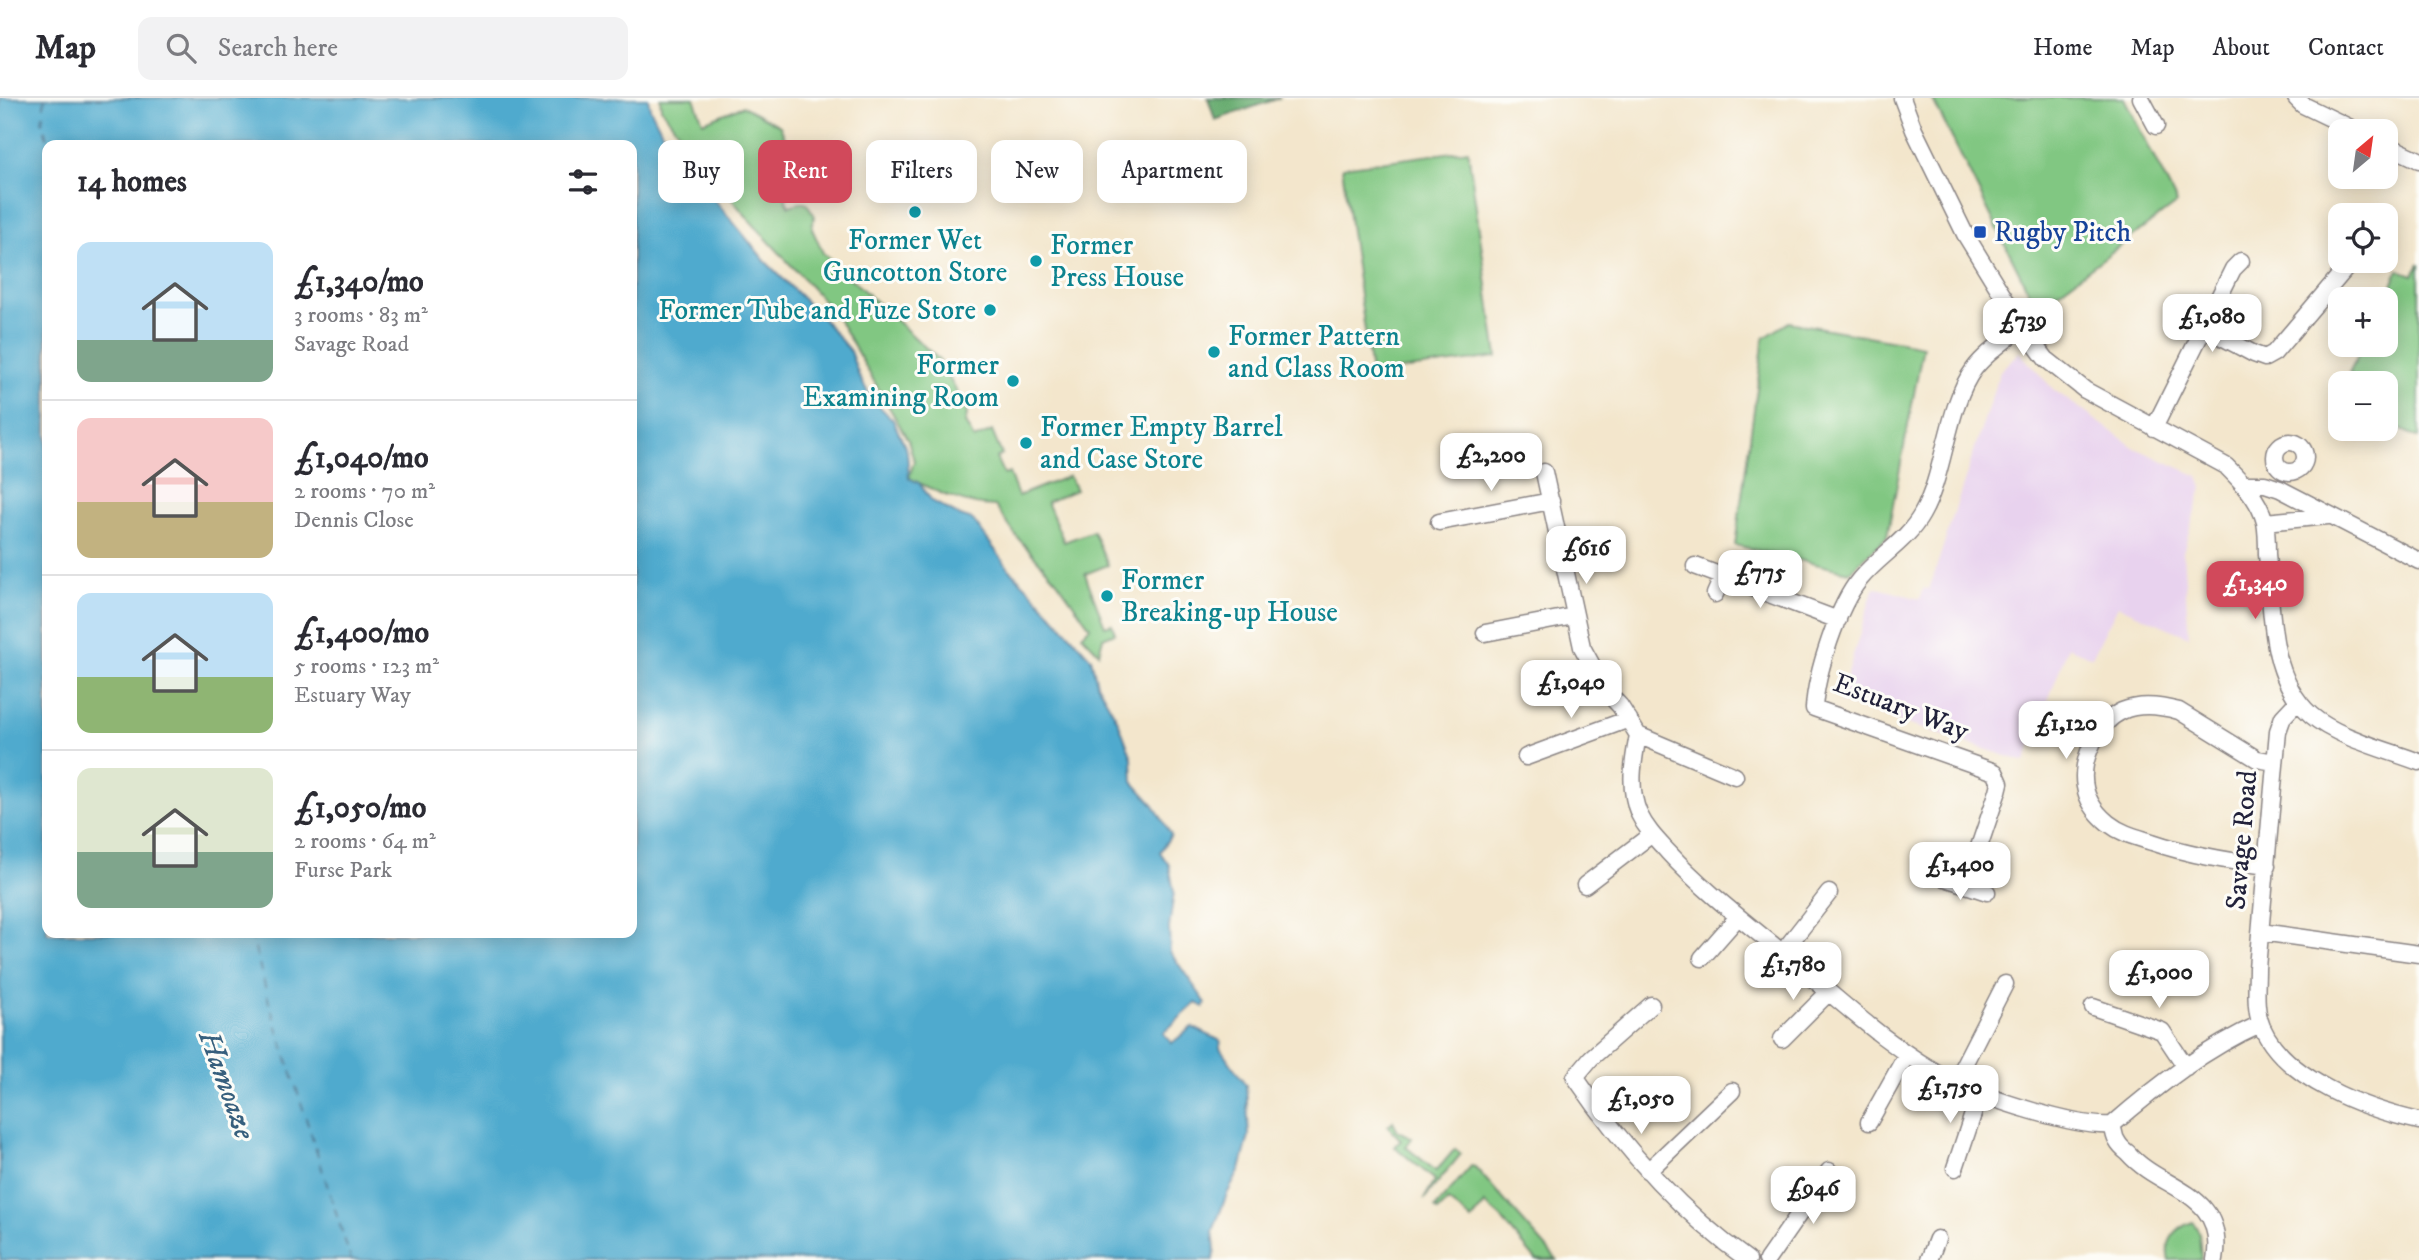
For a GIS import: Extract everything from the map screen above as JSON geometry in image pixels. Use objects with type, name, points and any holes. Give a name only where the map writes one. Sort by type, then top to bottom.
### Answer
[{"type":"street","points":[[1902,98],[1914,130],[1965,234],[2022,327],[2046,359],[2085,390],[2226,466],[2245,484],[2265,522],[2275,640],[2285,678],[2298,701],[2329,728],[2419,762]]},
{"type":"street","points":[[2141,98],[2156,126]]},
{"type":"street","points":[[2296,98],[2303,105],[2332,119]]},
{"type":"street","points":[[2398,150],[2419,160]]},
{"type":"street","points":[[2154,428],[2233,269],[2241,261]]},
{"type":"street","points":[[2205,328],[2265,358],[2274,353],[2342,273]]},
{"type":"street","name":"Estuary Way","points":[[1966,885],[1998,791],[1999,778],[1995,772],[1814,708],[1819,675],[1844,603],[1860,579],[1913,530],[1924,510],[1962,394],[1973,370],[2022,327]]},
{"type":"street","points":[[2295,471],[2310,503]]},
{"type":"street","points":[[1544,472],[1582,647],[1606,691],[1625,712],[1637,735],[1632,769],[1634,799],[1640,816],[1652,834],[1693,879],[1907,1054],[1980,1093],[2077,1122],[2097,1126],[2112,1125],[2186,1067],[2228,1039],[2260,1024]]},
{"type":"street","points":[[2245,484],[2272,486],[2310,503],[2328,516],[2419,561]]},
{"type":"street","points":[[1439,522],[1551,501]]},
{"type":"street","points":[[2265,522],[2328,516]]},
{"type":"street","points":[[1695,566],[1838,620]]},
{"type":"street","points":[[1715,594],[1723,576]]},
{"type":"street","points":[[1485,633],[1574,616]]},
{"type":"street","name":"Savage Road","points":[[2298,701],[2283,717],[2278,731],[2260,932],[2256,999],[2260,1024],[2275,1050],[2319,1083],[2394,1115],[2419,1121]]},
{"type":"street","points":[[2267,866],[2203,857],[2123,834],[2096,811],[2087,798],[2082,778],[2085,759],[2105,723],[2121,711],[2142,706],[2179,711],[2257,759],[2275,762]]},
{"type":"street","points":[[1526,757],[1625,712]]},
{"type":"street","points":[[1637,735],[1735,776]]},
{"type":"street","points":[[1585,885],[1652,834]]},
{"type":"street","points":[[1945,877],[1987,892]]},
{"type":"street","points":[[1782,953],[1829,893]]},
{"type":"street","points":[[1702,958],[1738,917]]},
{"type":"street","points":[[2260,932],[2419,954]]},
{"type":"street","points":[[1955,1082],[2005,984]]},
{"type":"street","points":[[1782,1039],[1829,992]]},
{"type":"street","points":[[1651,1005],[1591,1058],[1575,1077],[1625,1147],[1648,1171],[1748,1260]]},
{"type":"street","points":[[2093,1007],[2162,1031],[2186,1067]]},
{"type":"street","points":[[1869,1122],[1907,1054]]},
{"type":"street","points":[[1648,1171],[1731,1091]]},
{"type":"street","points":[[1955,1168],[1980,1093]]},
{"type":"street","points":[[2112,1125],[2117,1142],[2137,1164],[2198,1201],[2218,1241],[2215,1260]]},
{"type":"street","points":[[1767,1260],[1829,1171]]},
{"type":"street","points":[[1929,1260],[1937,1239]]},
{"type":"shaded area","points":[[2019,352],[2054,390],[2135,448],[2198,476],[2202,488],[2183,552],[2189,637],[2118,606],[2092,657],[2068,647],[2025,762],[1839,702],[1874,587],[1920,599],[1924,588],[1929,590],[2000,371]]},
{"type":"green space","points":[[660,98],[694,98],[703,122],[743,106],[780,126],[786,140],[758,140],[758,203],[788,203],[789,206],[801,203],[808,206],[814,215],[812,229],[823,253],[939,360],[966,408],[965,423],[974,439],[992,431],[1002,455],[996,458],[1004,475],[1009,473],[1018,496],[1069,476],[1076,490],[1047,502],[1064,542],[1093,531],[1108,565],[1085,574],[1105,626],[1112,624],[1115,633],[1103,638],[1099,653],[1082,635],[1090,627],[1057,581],[1017,537],[995,506],[961,501],[909,478],[914,461],[908,440],[834,312],[735,203],[744,203],[744,140],[684,140],[661,108]]},
{"type":"green space","points":[[1208,98],[1280,98],[1215,120]]},
{"type":"green space","points":[[1932,98],[2124,98],[2177,203],[2037,308]]},
{"type":"green space","points":[[1468,150],[1497,357],[1371,374],[1342,167]]},
{"type":"green space","points":[[2419,264],[2419,438],[2398,428],[2398,371],[2350,371],[2357,357],[2398,357],[2398,287],[2391,287],[2399,270],[2413,275]]},
{"type":"green space","points":[[1789,322],[1923,346],[1887,537],[1849,572],[1735,545],[1764,338]]},
{"type":"green space","points":[[1393,1121],[1398,1131],[1412,1138],[1406,1147],[1436,1171],[1455,1149],[1461,1154],[1424,1199],[1435,1180],[1395,1147],[1401,1140],[1388,1126]]},
{"type":"green space","points":[[1471,1166],[1475,1167],[1557,1260],[1536,1260],[1501,1218],[1485,1204],[1472,1220],[1448,1201],[1438,1211],[1435,1208]]},
{"type":"green space","points":[[2193,1222],[2199,1232],[2201,1260],[2169,1260],[2168,1248],[2172,1237]]},
{"type":"water","name":"Hamoaze","points":[[0,98],[648,98],[650,108],[666,140],[658,140],[658,203],[717,203],[765,261],[824,320],[850,351],[871,398],[893,420],[907,451],[909,478],[919,483],[932,501],[973,520],[1010,570],[1091,658],[1097,684],[1118,721],[1132,758],[1133,782],[1154,805],[1171,835],[1160,852],[1169,865],[1174,892],[1169,928],[1170,952],[1206,1003],[1204,1007],[1196,1003],[1163,1033],[1172,1043],[1192,1027],[1221,1041],[1220,1048],[1246,1085],[1249,1136],[1240,1170],[1227,1194],[1213,1231],[1213,1260],[0,1260]]},
{"type":"ferry route","points":[[45,98],[42,121],[48,140]]},
{"type":"ferry route","points":[[252,938],[269,1002],[351,1260]]},
{"type":"place","name":"Former Wet Guncotton Store","points":[[915,212]]},
{"type":"place","name":"Rugby Pitch","points":[[1980,232]]},
{"type":"place","name":"Former Press House","points":[[1036,261]]},
{"type":"place","name":"Former Tube and Fuze Store","points":[[990,310]]},
{"type":"place","name":"Former Pattern and Class Room","points":[[1214,352]]},
{"type":"place","name":"Former Examining Room","points":[[1013,381]]},
{"type":"place","name":"Former Empty Barrel and Case Store","points":[[1026,443]]},
{"type":"place","name":"Former Breaking-up House","points":[[1107,596]]}]
